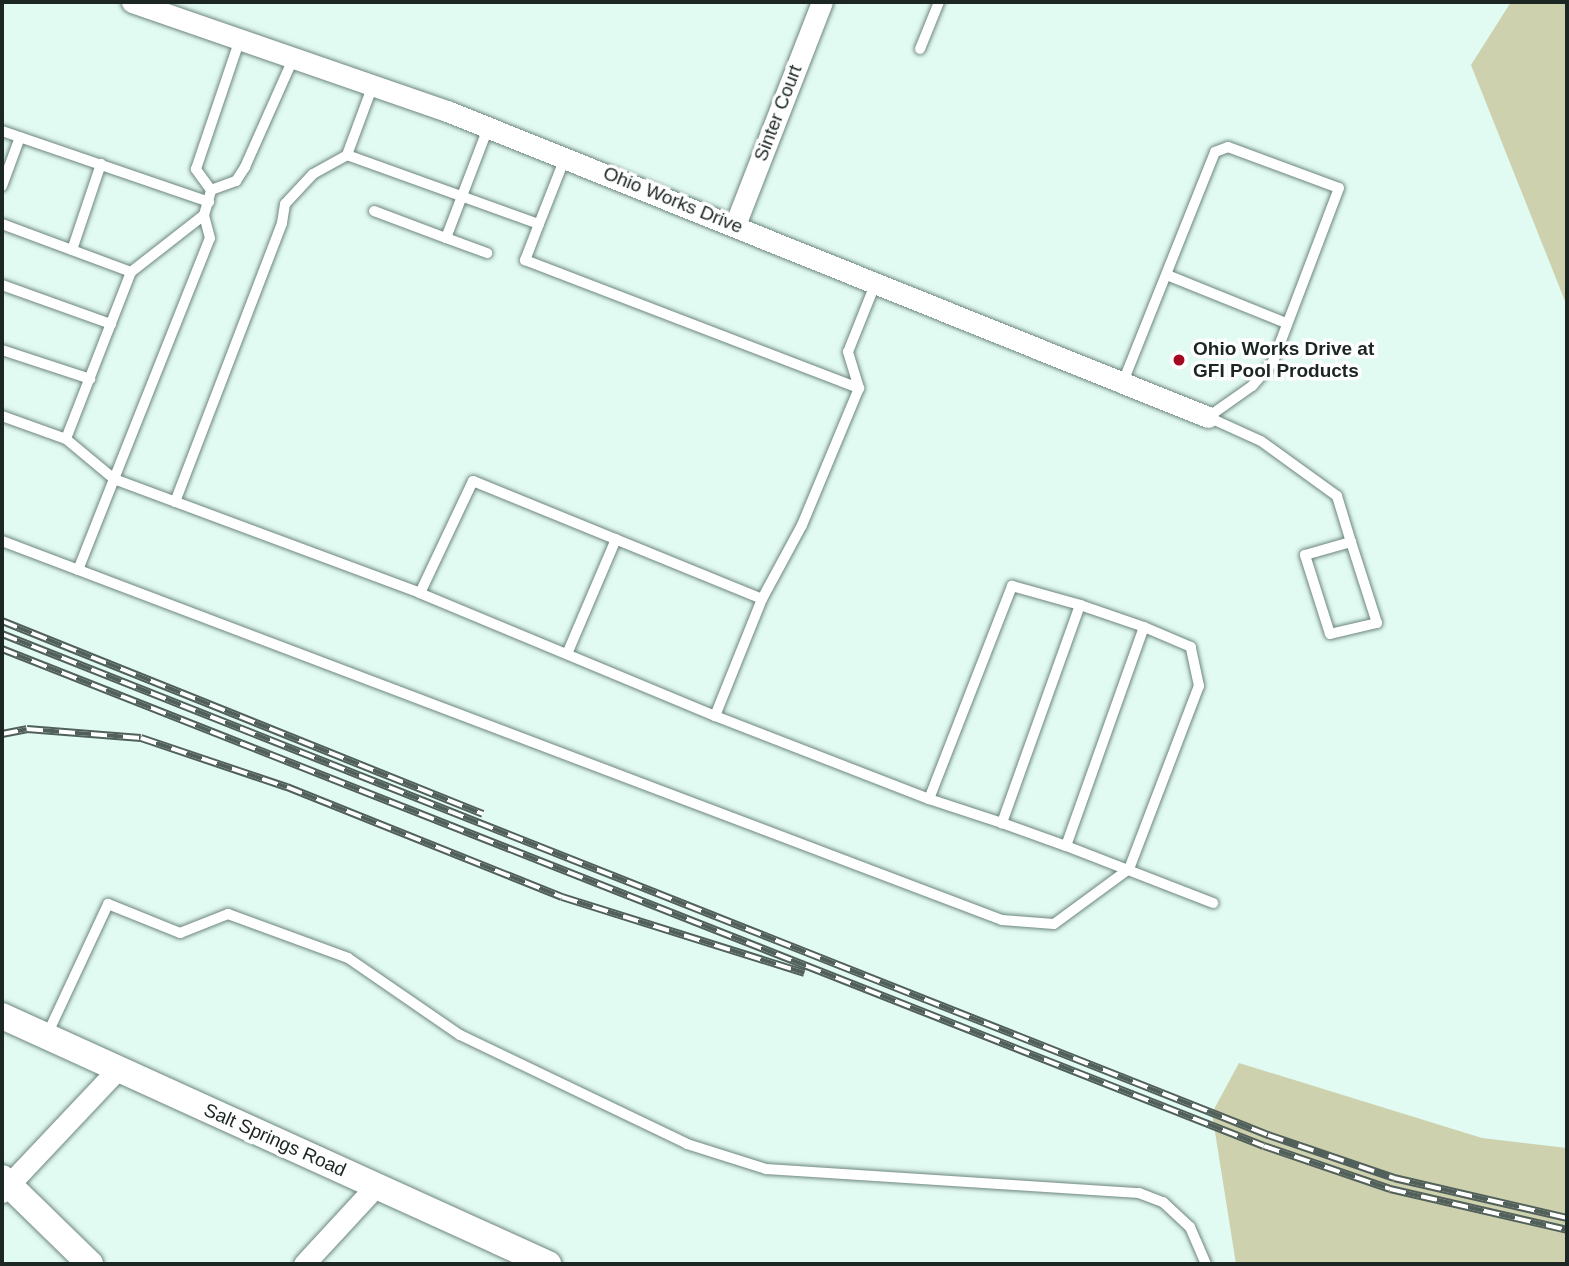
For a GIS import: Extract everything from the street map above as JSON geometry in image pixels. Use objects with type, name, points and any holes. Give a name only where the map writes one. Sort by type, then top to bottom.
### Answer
[{"type":"street","name":"Ohio Works Drive","points":[[132,2],[164,6],[240,39],[488,128],[1208,417]]},
{"type":"street","name":"Sinter Court","points":[[735,225],[822,2]]},
{"type":"street","name":"Salt Springs Road","points":[[2,1016],[548,1264]]},
{"type":"street","points":[[90,1264],[4,1185],[118,1069]]},
{"type":"street","points":[[304,1264],[376,1186]]},
{"type":"lane","points":[[920,50],[939,2]]},
{"type":"lane","points":[[66,439],[131,272],[204,215],[211,190],[197,169],[240,39]]},
{"type":"lane","points":[[211,190],[236,181],[245,167],[294,57]]},
{"type":"lane","points":[[175,502],[282,223],[285,204],[313,174],[346,155],[373,85]]},
{"type":"lane","points":[[446,238],[488,128]]},
{"type":"lane","points":[[2,131],[209,202]]},
{"type":"lane","points":[[2,186],[20,137]]},
{"type":"lane","points":[[1123,382],[1215,152],[1228,147],[1339,188],[1266,370],[1252,386],[1208,417]]},
{"type":"lane","points":[[346,155],[539,224]]},
{"type":"lane","points":[[565,158],[525,260],[859,388]]},
{"type":"lane","points":[[72,250],[102,164]]},
{"type":"lane","points":[[374,211],[487,253]]},
{"type":"lane","points":[[78,570],[210,238],[204,215]]},
{"type":"lane","points":[[2,224],[131,272]]},
{"type":"lane","points":[[1167,275],[1286,323]]},
{"type":"lane","points":[[715,716],[762,599],[802,526],[859,388],[848,352],[876,282]]},
{"type":"lane","points":[[2,285],[111,324]]},
{"type":"lane","points":[[2,350],[90,379]]},
{"type":"lane","points":[[2,416],[66,439],[114,479],[420,593],[715,716],[929,799],[1129,869],[1213,903]]},
{"type":"lane","points":[[1208,417],[1261,441],[1337,496],[1377,623],[1330,634],[1305,555],[1351,541]]},
{"type":"lane","points":[[420,593],[473,481],[762,599]]},
{"type":"lane","points":[[567,654],[616,539]]},
{"type":"lane","points":[[2,541],[1002,920],[1054,924],[1129,869],[1199,686],[1191,647],[1080,605],[1012,586],[929,799]]},
{"type":"lane","points":[[1002,823],[1080,605]]},
{"type":"lane","points":[[1066,846],[1144,627]]},
{"type":"lane","points":[[46,1037],[108,904],[180,933],[228,914],[348,958],[460,1035],[687,1144],[766,1169],[1139,1193],[1163,1202],[1190,1227],[1206,1264]]},
{"type":"green space","points":[[1511,2],[1567,2],[1567,306],[1471,65]]},
{"type":"green space","points":[[1239,1063],[1482,1138],[1567,1148],[1567,1264],[1236,1264],[1212,1113]]},
{"type":"railway","points":[[2,621],[483,814]]},
{"type":"railway","points":[[2,634],[1268,1135],[1394,1178],[1567,1218]]},
{"type":"railway","points":[[2,649],[1264,1146],[1390,1189],[1567,1230]]},
{"type":"railway","points":[[2,734],[27,729],[141,738],[287,787],[562,897],[804,973]]},
{"type":"place","name":"Ohio Works Drive at GFI Pool Products","points":[[1179,360]]}]
